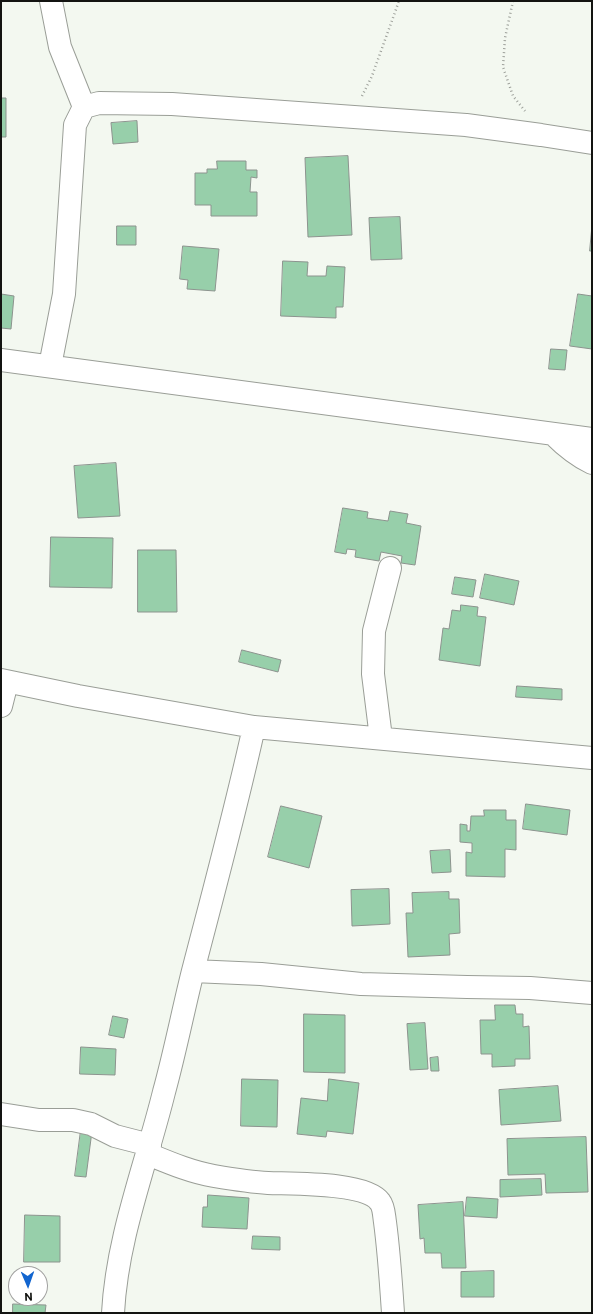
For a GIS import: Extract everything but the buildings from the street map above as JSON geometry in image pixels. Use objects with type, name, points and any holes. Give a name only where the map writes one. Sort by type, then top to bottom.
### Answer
[{"type":"street","points":[[51,1],[60,47],[84,108]]},
{"type":"street","points":[[50,366],[64,294],[75,125],[84,108],[99,103],[172,104],[466,126],[592,143]]},
{"type":"street","points":[[1,360],[592,439]]},
{"type":"street","points":[[553,434],[566,447],[592,463]]},
{"type":"street","points":[[381,738],[373,674],[374,631],[390,568]]},
{"type":"street","points":[[1,706],[4,681],[85,698],[254,727],[592,758]]},
{"type":"street","points":[[113,1313],[117,1268],[164,1092],[193,971],[240,789],[254,727]]},
{"type":"street","points":[[193,971],[261,974],[361,984],[466,988],[530,988],[592,993]]},
{"type":"street","points":[[1,1114],[39,1120],[72,1120],[91,1124],[115,1136],[149,1149],[189,1170],[212,1176],[243,1181],[315,1184],[351,1188],[372,1195],[379,1200],[383,1207],[388,1240],[393,1313]]},
{"type":"path","points":[[352,117],[372,76],[400,1]]},
{"type":"path","points":[[513,1],[505,38],[503,67],[513,96],[541,135]]}]
